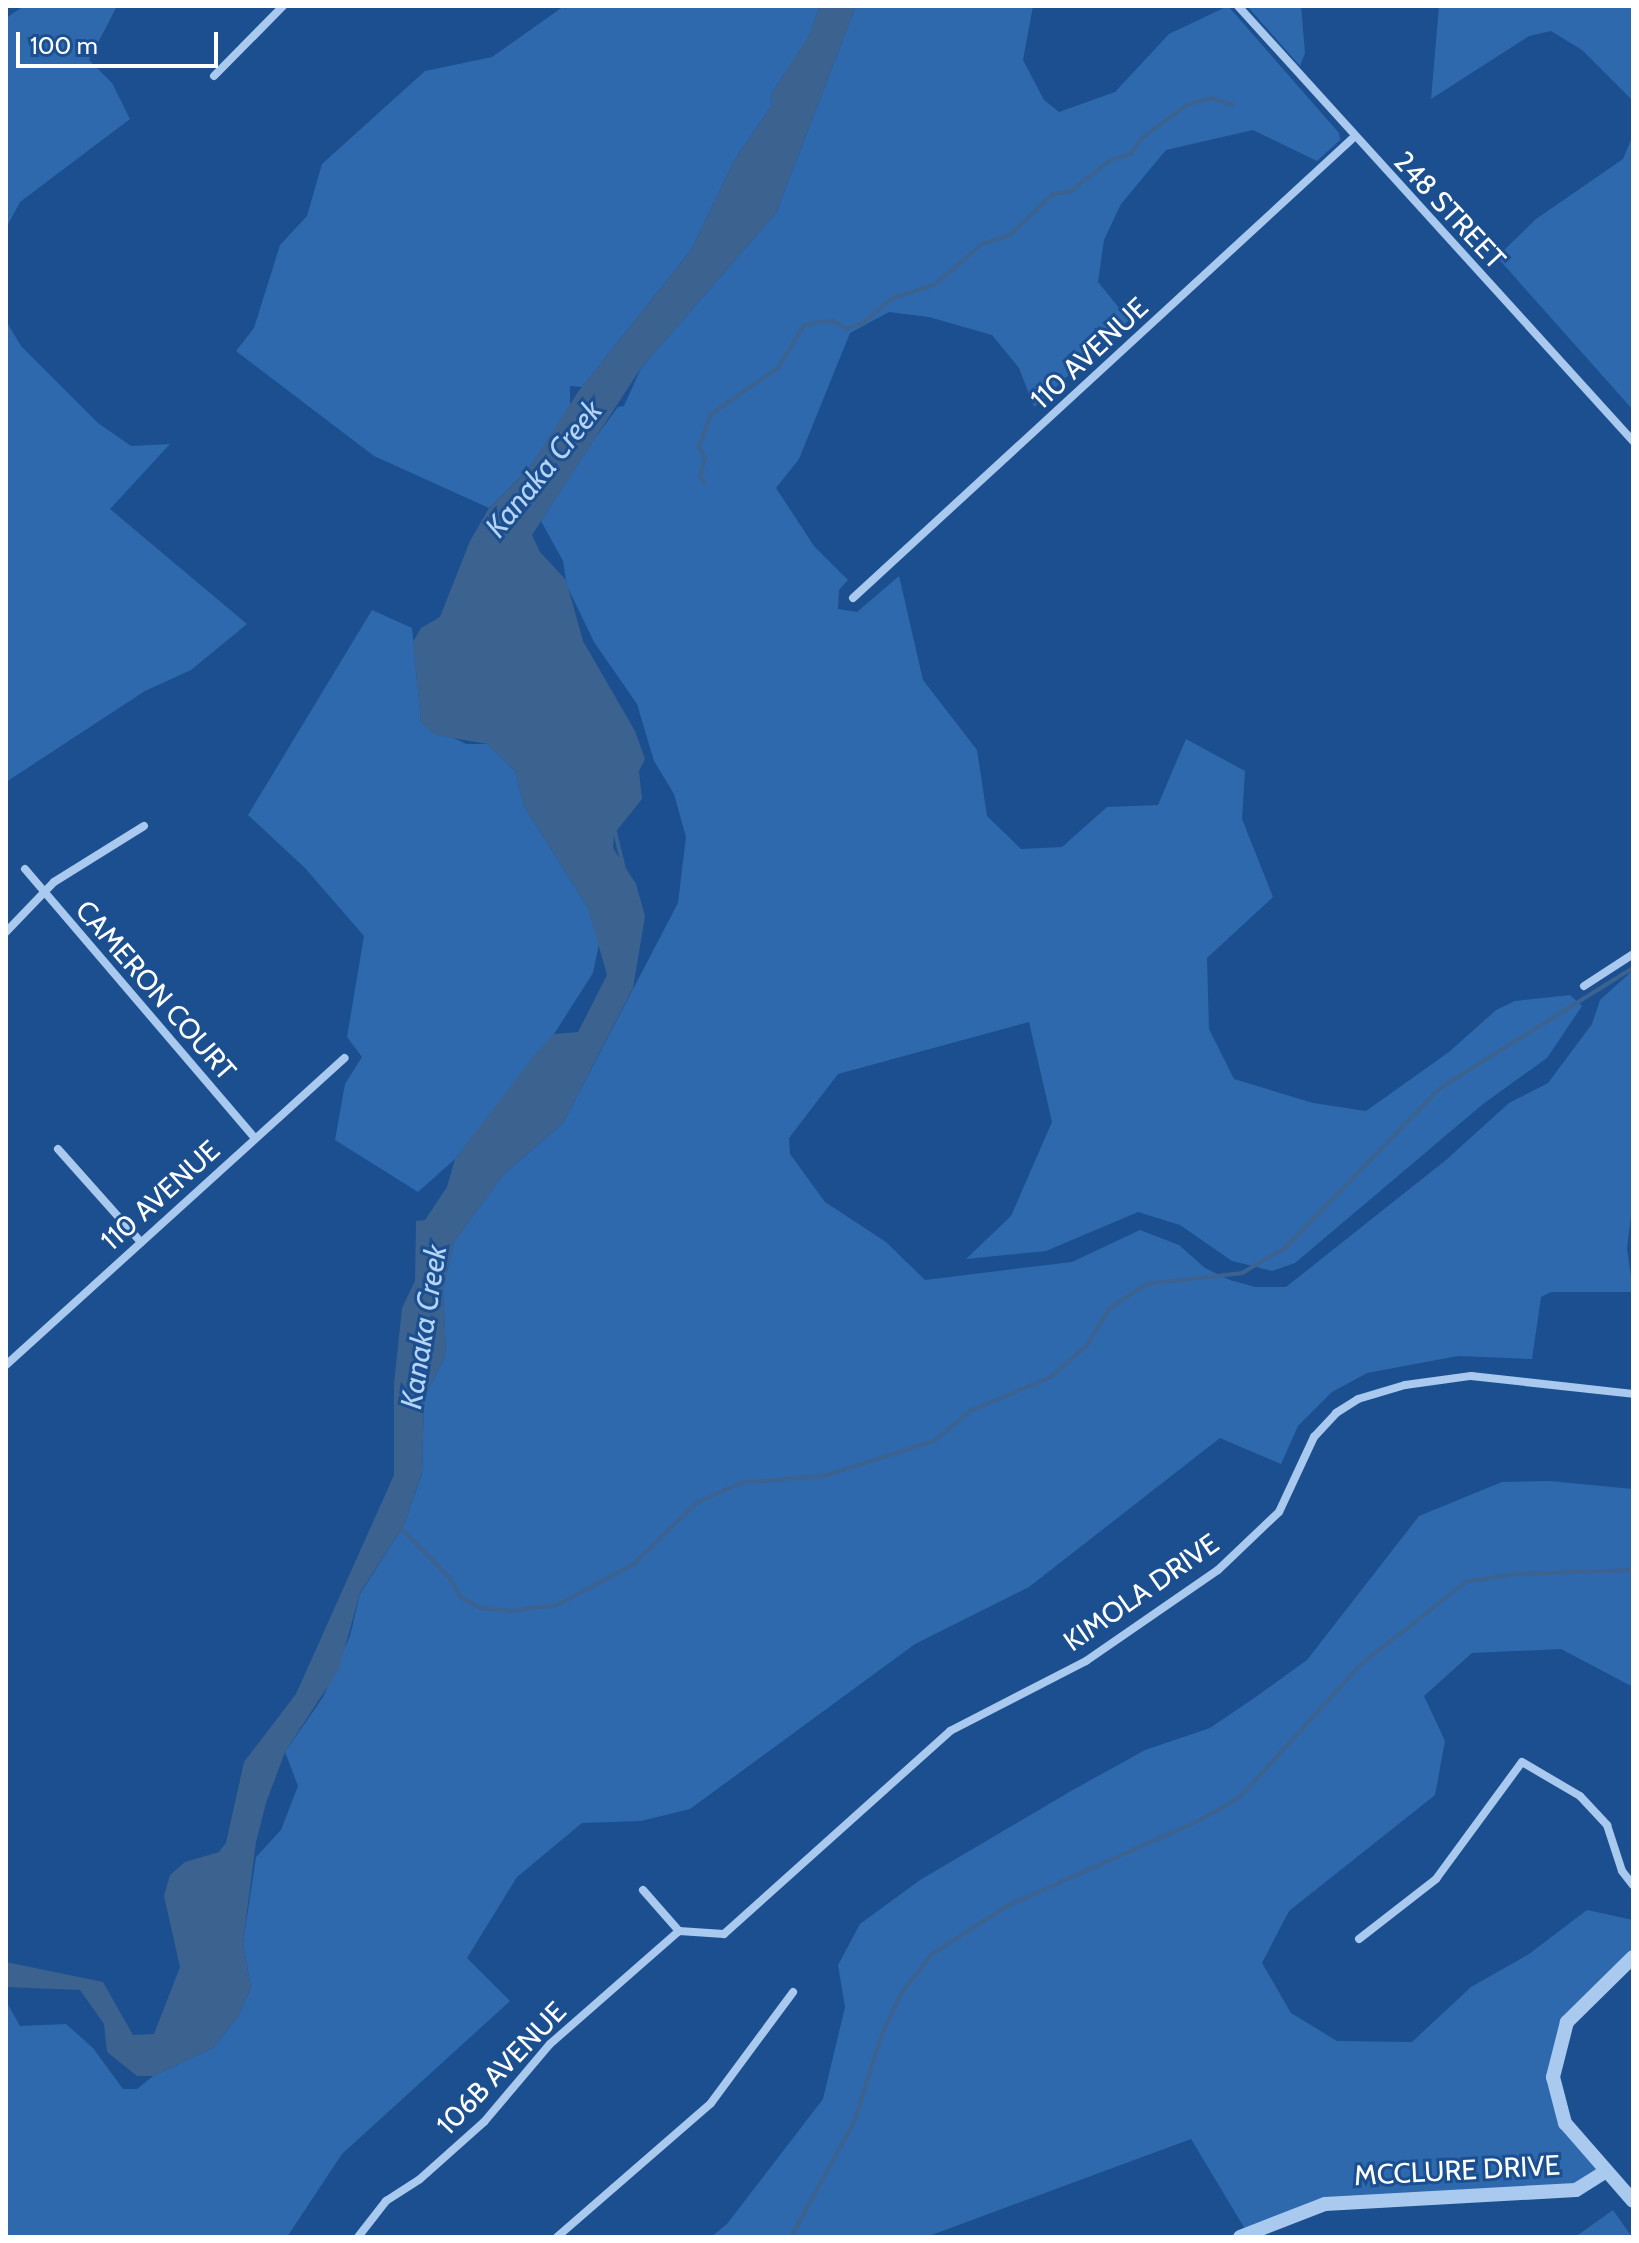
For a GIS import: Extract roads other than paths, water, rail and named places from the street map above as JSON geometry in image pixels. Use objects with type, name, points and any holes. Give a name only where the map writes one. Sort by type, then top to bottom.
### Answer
[{"type":"street","points":[[214,76],[283,6]]},
{"type":"street","name":"248 STREET","points":[[1238,6],[1353,138],[1633,441]]},
{"type":"street","name":"110 AVENUE","points":[[853,598],[1353,138]]},
{"type":"street","points":[[6,932],[42,892],[144,826]]},
{"type":"street","name":"CAMERON COURT","points":[[25,869],[255,1138]]},
{"type":"street","points":[[1584,986],[1633,954]]},
{"type":"street","name":"110 AVENUE","points":[[6,1365],[344,1058]]},
{"type":"street","points":[[58,1149],[141,1242]]},
{"type":"street","name":"KIMOLA DRIVE","points":[[679,1931],[724,1934],[950,1731],[1086,1661],[1218,1570],[1279,1512],[1307,1447],[1345,1406],[1381,1390],[1471,1376],[1633,1394]]},
{"type":"street","points":[[1359,1939],[1436,1879],[1522,1762],[1580,1796],[1598,1816],[1633,1885]]},
{"type":"street","points":[[643,1890],[679,1931]]},
{"type":"street","name":"106B AVENUE","points":[[358,2237],[386,2201],[420,2179],[484,2122],[550,2044],[679,1931]]},
{"type":"street","name":"MCCLURE DRIVE","points":[[1240,2237],[1325,2204],[1576,2190],[1606,2171],[1560,2113],[1554,2061],[1574,2013],[1633,1957]]},
{"type":"street","points":[[557,2237],[711,2103],[793,1992]]},
{"type":"street","points":[[1606,2171],[1633,2201]]},
{"type":"water","points":[[820,6],[856,6],[776,213],[641,368],[532,535],[540,552],[566,580],[583,641],[635,731],[645,759],[639,771],[642,799],[614,834],[613,848],[636,884],[645,916],[633,988],[563,1123],[503,1175],[454,1242],[443,1289],[446,1354],[424,1398],[422,1472],[404,1525],[360,1593],[339,1669],[285,1752],[266,1803],[256,1842],[243,1943],[251,1988],[238,2017],[213,2048],[153,2076],[137,2076],[107,2052],[104,2024],[80,1990],[6,1987],[6,1962],[103,1982],[133,2035],[154,2034],[180,1967],[164,1896],[170,1875],[185,1862],[219,1852],[226,1843],[244,1762],[296,1694],[394,1475],[394,1384],[402,1308],[415,1281],[416,1221],[425,1220],[447,1187],[455,1159],[535,1054],[554,1034],[578,1032],[607,975],[588,908],[524,806],[515,771],[488,744],[435,735],[421,722],[413,642],[421,628],[440,617],[470,541],[489,508],[529,468],[578,392],[691,250],[734,161],[772,105],[771,94],[808,37]]},
{"type":"waterway","points":[[704,482],[700,476],[705,458],[699,447],[711,414],[778,368],[804,325],[832,320],[847,329],[863,323],[893,298],[934,285],[982,244],[1010,235],[1053,194],[1071,191],[1109,161],[1131,154],[1142,138],[1187,105],[1211,98],[1233,105]]},
{"type":"waterway","name":"Kanaka Creek","points":[[614,828],[626,877]]},
{"type":"waterway","points":[[400,1527],[449,1577],[460,1597],[481,1608],[511,1611],[557,1605],[634,1564],[696,1503],[741,1483],[824,1476],[934,1441],[970,1411],[1051,1377],[1087,1345],[1109,1309],[1146,1284],[1242,1273],[1285,1248],[1440,1088],[1633,968]]},
{"type":"waterway","points":[[791,2237],[855,2120],[882,2034],[902,1992],[932,1954],[1007,1906],[1202,1819],[1240,1797],[1360,1665],[1466,1582],[1515,1574],[1633,1570]]}]
